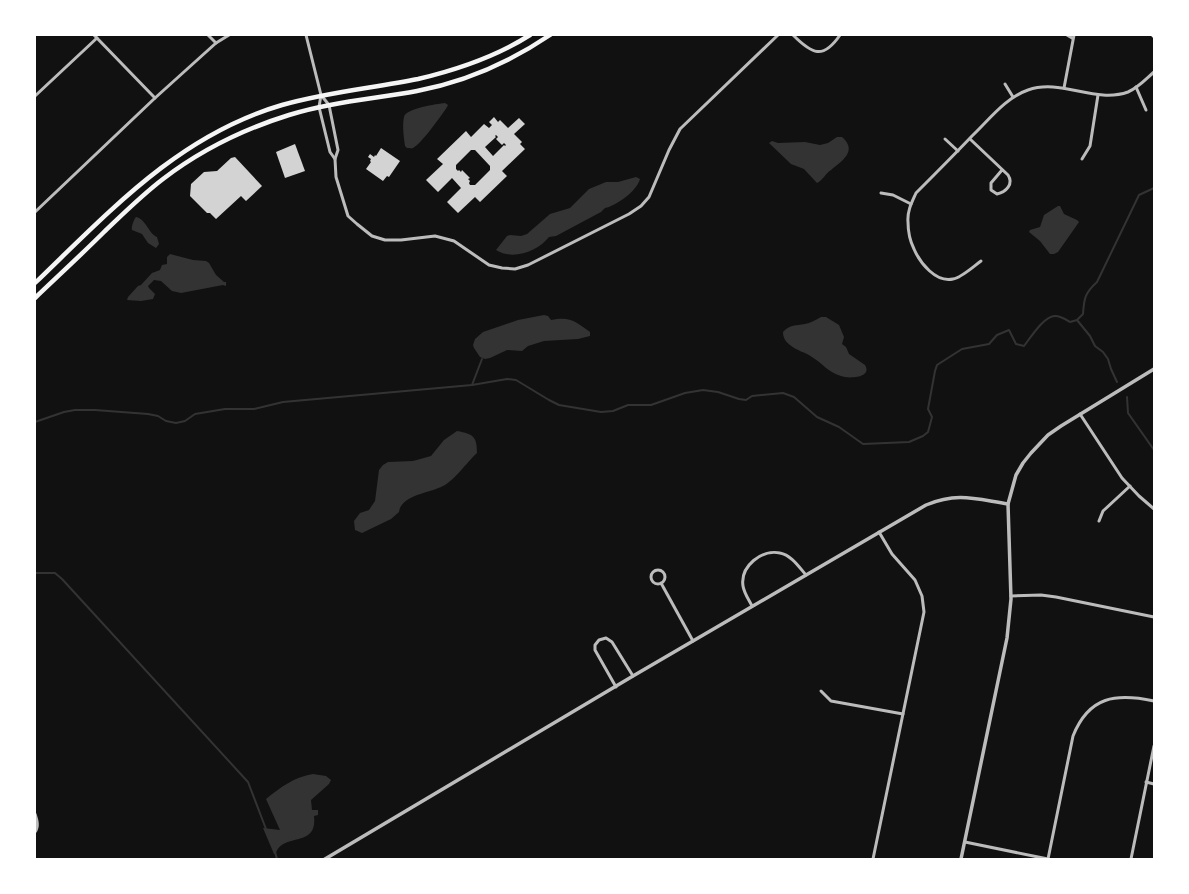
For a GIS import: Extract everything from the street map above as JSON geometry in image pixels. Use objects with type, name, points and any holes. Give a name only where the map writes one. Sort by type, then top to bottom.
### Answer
[{"type":"main road","points":[[35,283],[128,195],[157,170],[184,150],[220,130],[267,110],[321,95],[418,78],[455,68],[487,56],[530,35]]},
{"type":"main road","points":[[35,298],[142,196],[164,178],[193,158],[214,146],[257,126],[290,114],[329,105],[418,91],[456,80],[509,59],[550,35]]},
{"type":"street","points":[[94,35],[155,98]]},
{"type":"street","points":[[208,35],[216,43]]},
{"type":"street","points":[[35,212],[155,98],[216,43],[229,35]]},
{"type":"street","points":[[306,35],[321,95],[319,107],[330,152],[335,159]]},
{"type":"street","points":[[321,95],[329,105],[338,150],[335,159],[336,177],[348,216],[372,236],[386,240],[435,236],[454,241],[489,265],[515,269],[528,265],[629,214],[641,206],[649,197],[669,150],[680,129],[778,35]]},
{"type":"street","points":[[794,35],[808,49],[812,51],[820,51],[826,50],[833,45],[840,35]]},
{"type":"street","points":[[1064,88],[1073,37],[1067,35]]},
{"type":"street","points":[[35,96],[97,38]]},
{"type":"street","points":[[982,261],[954,279],[946,280],[934,274],[923,264],[913,249],[909,234],[908,221],[911,204],[916,193],[1013,97],[1030,89],[1040,87],[1064,88],[1098,95],[1118,95],[1136,88],[1154,72]]},
{"type":"street","points":[[1005,84],[1013,97]]},
{"type":"street","points":[[1136,88],[1146,110]]},
{"type":"street","points":[[1082,159],[1090,146],[1098,95]]},
{"type":"street","points":[[945,139],[958,151]]},
{"type":"street","points":[[970,139],[1002,170],[1010,178],[1011,183],[1004,191],[1000,194],[995,194],[991,190],[991,183],[1002,170]]},
{"type":"street","points":[[881,193],[893,194],[911,204]]},
{"type":"street","points":[[961,859],[1007,638],[1011,596],[1008,504],[1016,475],[1031,452],[1048,435],[1154,369]]},
{"type":"street","points":[[1080,414],[1112,465],[1130,486],[1154,509]]},
{"type":"street","points":[[1099,521],[1103,511],[1130,486]]},
{"type":"street","points":[[325,859],[633,676],[926,505],[939,499],[962,496],[1008,504]]},
{"type":"street","points":[[874,859],[924,612],[922,596],[915,580],[892,554],[879,532]]},
{"type":"street","points":[[752,606],[743,586],[744,576],[754,560],[760,556],[780,553],[788,556],[806,575]]},
{"type":"street","points":[[655,570],[662,571],[665,575],[664,580],[661,583],[656,584],[651,579],[652,573],[655,570]]},
{"type":"street","points":[[661,583],[693,641]]},
{"type":"street","points":[[1011,596],[1041,595],[1056,597],[1154,617]]},
{"type":"street","points":[[616,687],[595,650],[594,645],[599,640],[606,638],[612,642],[633,676]]},
{"type":"street","points":[[821,691],[831,700],[903,714]]},
{"type":"street","points":[[965,842],[1048,859],[1073,736],[1078,723],[1095,705],[1107,700],[1120,697],[1134,697],[1154,701]]},
{"type":"street","points":[[1131,859],[1154,746]]},
{"type":"street","points":[[1146,782],[1154,784]]},
{"type":"street","points":[[35,814],[37,828],[35,832]]},
{"type":"shaded area","points":[[445,103],[448,105],[447,107],[426,135],[413,148],[407,148],[405,146],[403,128],[403,121],[406,114],[422,107]]},
{"type":"shaded area","points":[[837,137],[842,137],[847,142],[849,147],[847,155],[817,183],[804,169],[791,164],[769,143],[772,141],[778,143],[805,142],[820,145],[828,143]]},
{"type":"shaded area","points":[[636,177],[640,179],[638,184],[626,197],[556,236],[549,237],[532,250],[525,253],[510,255],[496,250],[507,236],[521,236],[527,234],[550,214],[570,208],[589,189],[606,182],[618,182]]},
{"type":"shaded area","points":[[1060,206],[1064,214],[1079,222],[1058,252],[1050,254],[1040,241],[1029,232],[1030,230],[1040,227],[1044,215]]},
{"type":"shaded area","points":[[136,217],[139,218],[157,237],[159,244],[156,248],[148,243],[142,234],[132,230],[134,219]]},
{"type":"shaded area","points":[[170,254],[193,260],[206,261],[209,263],[216,275],[226,282],[226,286],[223,285],[181,293],[172,291],[161,281],[154,280],[148,286],[155,294],[153,299],[141,301],[127,300],[138,286],[141,285],[152,273],[160,270],[162,265],[167,264],[167,257]]},
{"type":"shaded area","points":[[544,315],[548,316],[551,320],[572,320],[590,332],[590,336],[578,339],[544,341],[528,346],[522,351],[507,350],[485,359],[480,357],[474,348],[473,345],[475,339],[483,332],[518,320]]},
{"type":"shaded area","points":[[821,317],[826,317],[839,325],[844,337],[842,344],[846,347],[849,354],[865,365],[867,369],[866,373],[854,377],[837,375],[816,359],[787,343],[783,332],[788,328],[809,323]]},
{"type":"shaded area","points":[[457,431],[467,433],[473,437],[476,443],[477,453],[456,476],[443,486],[410,498],[401,506],[399,512],[391,519],[362,533],[355,530],[354,521],[360,513],[369,510],[375,501],[379,470],[383,465],[388,462],[413,461],[431,456],[444,440]]},
{"type":"shaded area","points":[[313,774],[326,776],[331,780],[329,784],[311,800],[312,810],[318,810],[318,815],[314,816],[314,826],[310,833],[305,837],[285,843],[279,847],[276,854],[274,854],[263,828],[280,830],[266,799],[294,780]]},
{"type":"building","points":[[494,117],[498,122],[500,120],[508,128],[519,118],[525,124],[514,134],[522,142],[520,144],[525,149],[502,171],[507,176],[480,202],[475,197],[458,213],[447,202],[461,188],[452,178],[438,192],[426,180],[443,164],[437,159],[466,131],[471,137],[484,124],[489,128],[492,125],[489,122]],"holes":[[[496,135],[498,137],[496,139],[502,145],[504,143],[506,145],[504,145],[493,156],[485,147],[496,137]],[[471,150],[475,150],[490,166],[490,170],[475,185],[470,185],[470,181],[468,179],[470,178],[462,170],[461,172],[456,169],[456,165]]]},
{"type":"building","points":[[295,144],[305,171],[285,178],[276,152]]},
{"type":"building","points":[[381,148],[400,161],[389,177],[387,176],[383,181],[366,169],[371,162],[371,159],[368,157],[370,154],[374,157],[375,155],[376,156]]},
{"type":"building","points":[[235,157],[262,186],[246,201],[241,196],[216,219],[210,213],[207,213],[190,196],[191,184],[204,172],[217,171],[231,158]]},
{"type":"waterway","points":[[35,422],[64,412],[75,410],[95,410],[148,414],[176,423],[185,421],[195,414],[225,409],[254,409],[283,402],[472,385],[507,379],[516,380],[559,405],[601,412],[613,411],[628,405],[651,405],[685,393],[703,390],[718,392],[746,400],[752,396],[783,393],[794,397],[817,417],[839,427],[863,444],[909,442],[923,436],[928,432],[932,417],[928,409],[937,365],[962,349],[989,344],[997,335],[1009,330],[1016,344],[1024,346],[1046,319],[1055,316],[1070,322],[1077,320],[1083,314],[1086,296],[1097,282],[1139,195],[1154,188]]},
{"type":"waterway","points":[[1077,320],[1090,336],[1095,346],[1103,352],[1108,359],[1117,382]]},
{"type":"waterway","points":[[472,385],[482,359]]},
{"type":"waterway","points":[[1127,397],[1128,413],[1154,450]]},
{"type":"waterway","points":[[35,573],[55,573],[62,579],[248,782],[266,829]]},
{"type":"waterway","points":[[275,852],[277,859]]}]
